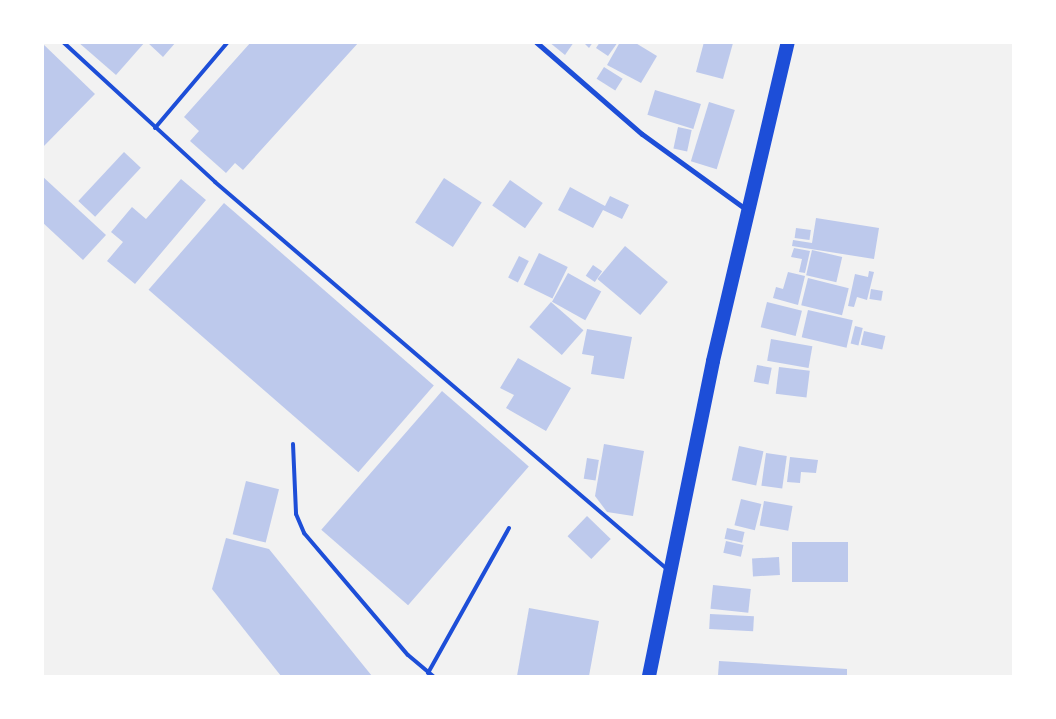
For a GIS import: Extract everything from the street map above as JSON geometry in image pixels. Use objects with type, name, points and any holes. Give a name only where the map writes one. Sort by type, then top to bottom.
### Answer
[{"type":"highway","points":[[650,676],[669,570],[713,361],[750,212],[788,42]]},
{"type":"street","points":[[536,42],[642,134],[750,212]]},
{"type":"lane","points":[[63,42],[154,128],[669,570]]},
{"type":"lane","points":[[154,128],[228,42]]},
{"type":"lane","points":[[293,444],[296,514],[304,533],[408,655],[433,676]]},
{"type":"lane","points":[[428,673],[509,528]]},
{"type":"building","points":[[78,42],[145,42],[116,75]]},
{"type":"building","points":[[147,42],[176,42],[163,57]]},
{"type":"building","points":[[251,42],[359,42],[243,170],[235,163],[226,173],[190,141],[199,131],[184,117]]},
{"type":"building","points":[[549,42],[574,42],[565,55]]},
{"type":"building","points":[[583,42],[593,42],[589,48]]},
{"type":"building","points":[[600,42],[618,42],[608,56],[596,48]]},
{"type":"building","points":[[620,42],[634,42],[657,56],[641,83],[607,65]]},
{"type":"building","points":[[704,42],[733,43],[723,79],[696,72]]},
{"type":"building","points":[[42,43],[95,94],[42,148]]},
{"type":"building","points":[[604,67],[623,79],[615,91],[597,79]]},
{"type":"building","points":[[655,90],[701,104],[693,129],[647,115]]},
{"type":"building","points":[[709,102],[735,110],[717,169],[691,161]]},
{"type":"building","points":[[678,127],[692,130],[687,151],[673,149]]},
{"type":"building","points":[[124,152],[141,168],[95,217],[78,201]]},
{"type":"building","points":[[42,176],[106,235],[83,260],[42,222]]},
{"type":"building","points":[[444,178],[482,203],[453,247],[415,222]]},
{"type":"building","points":[[181,179],[206,200],[135,284],[107,261],[123,242],[111,232],[132,207],[146,219]]},
{"type":"building","points":[[510,180],[543,203],[525,228],[492,205]]},
{"type":"building","points":[[570,187],[605,206],[610,196],[629,205],[622,219],[603,210],[593,228],[558,210]]},
{"type":"building","points":[[224,203],[434,385],[358,472],[149,290]]},
{"type":"building","points":[[816,218],[879,228],[874,259],[792,246],[793,240],[812,243]]},
{"type":"building","points":[[796,228],[811,230],[809,240],[795,238]]},
{"type":"building","points":[[625,246],[668,282],[640,315],[597,279]]},
{"type":"building","points":[[794,248],[810,251],[805,273],[799,272],[802,259],[791,257]]},
{"type":"building","points":[[812,250],[842,257],[836,282],[806,275]]},
{"type":"building","points":[[539,253],[568,267],[552,298],[524,284]]},
{"type":"building","points":[[519,256],[529,261],[518,282],[508,277]]},
{"type":"building","points":[[593,265],[602,271],[595,282],[586,276]]},
{"type":"building","points":[[869,271],[874,272],[867,300],[857,297],[854,307],[848,306],[855,274],[868,277]]},
{"type":"building","points":[[788,272],[805,276],[798,305],[773,298],[776,287],[783,289]]},
{"type":"building","points":[[568,273],[601,291],[585,320],[552,302]]},
{"type":"building","points":[[808,278],[849,288],[842,315],[801,305]]},
{"type":"building","points":[[871,289],[883,291],[881,301],[869,299]]},
{"type":"building","points":[[551,302],[583,330],[562,355],[529,327]]},
{"type":"building","points":[[767,302],[802,311],[796,336],[761,327]]},
{"type":"building","points":[[808,310],[853,320],[847,348],[802,337]]},
{"type":"building","points":[[855,326],[863,328],[858,345],[851,343]]},
{"type":"building","points":[[587,329],[632,337],[624,379],[591,374],[594,356],[582,354]]},
{"type":"building","points":[[864,331],[885,336],[882,350],[861,345]]},
{"type":"building","points":[[771,339],[812,346],[809,368],[767,361]]},
{"type":"building","points":[[518,358],[571,388],[546,431],[506,408],[514,395],[500,388]]},
{"type":"building","points":[[757,365],[772,368],[768,385],[754,382]]},
{"type":"building","points":[[779,367],[810,371],[806,398],[776,394]]},
{"type":"building","points":[[442,391],[529,466],[408,605],[321,530]]},
{"type":"building","points":[[604,444],[644,451],[633,516],[607,512],[595,496]]},
{"type":"building","points":[[739,446],[763,451],[756,485],[732,480]]},
{"type":"building","points":[[766,453],[787,456],[782,489],[761,486]]},
{"type":"building","points":[[790,457],[818,460],[816,473],[801,472],[800,483],[787,482]]},
{"type":"building","points":[[587,458],[599,460],[596,481],[584,479]]},
{"type":"building","points":[[246,481],[279,489],[266,543],[233,534]]},
{"type":"building","points":[[741,499],[761,504],[755,530],[734,525]]},
{"type":"building","points":[[764,501],[793,506],[788,531],[760,526]]},
{"type":"building","points":[[587,516],[611,539],[591,559],[568,536]]},
{"type":"building","points":[[727,528],[745,532],[742,543],[725,539]]},
{"type":"building","points":[[226,538],[269,549],[372,676],[281,676],[212,589]]},
{"type":"building","points":[[726,541],[744,545],[741,557],[723,553]]},
{"type":"building","points":[[792,542],[848,542],[848,582],[792,582]]},
{"type":"building","points":[[779,557],[780,575],[753,576],[752,558]]},
{"type":"building","points":[[713,585],[751,589],[748,613],[710,609]]},
{"type":"building","points":[[529,608],[599,621],[589,676],[517,676]]},
{"type":"building","points":[[710,614],[754,616],[753,631],[709,629]]},
{"type":"building","points":[[719,661],[847,669],[847,676],[718,676]]}]
